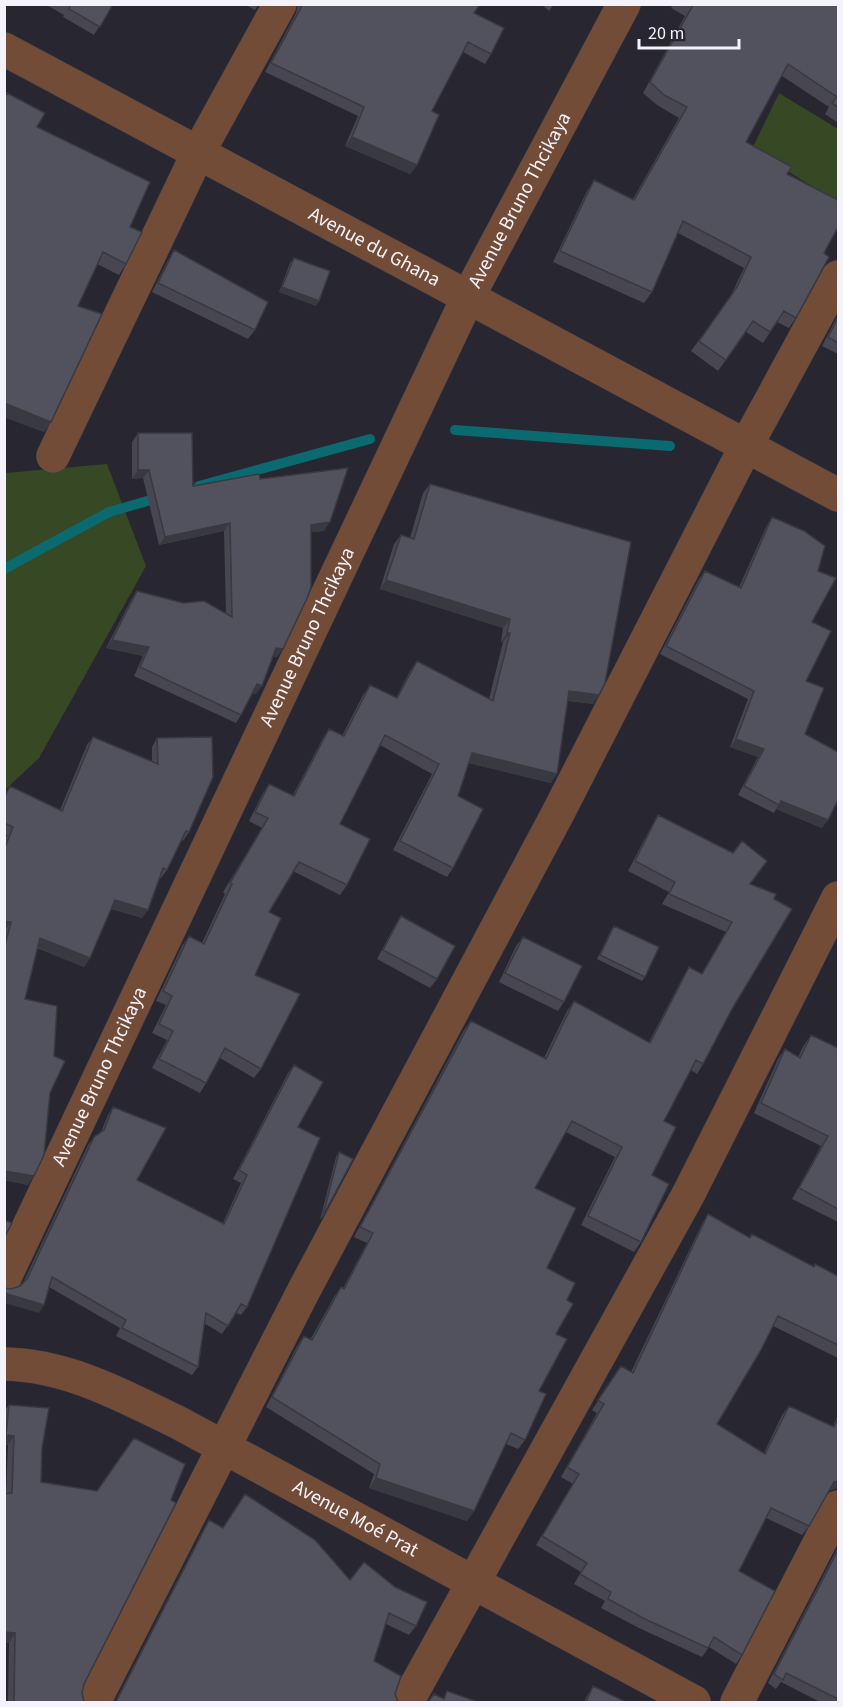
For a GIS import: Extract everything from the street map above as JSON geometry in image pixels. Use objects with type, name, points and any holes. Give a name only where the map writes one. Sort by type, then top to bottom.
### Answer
[{"type":"street","points":[[53,456],[198,153],[280,4]]},
{"type":"street","name":"Avenue Bruno Thcikaya","points":[[4,1279],[468,297],[624,4]]},
{"type":"street","name":"Avenue du Ghana","points":[[4,49],[838,495]]},
{"type":"street","points":[[94,1702],[308,1282],[558,813],[746,446],[838,277]]},
{"type":"street","points":[[407,1702],[688,1195],[838,898]]},
{"type":"street","name":"Avenue Moé Prat","points":[[4,1364],[56,1371],[103,1386],[224,1448],[694,1702]]},
{"type":"street","points":[[737,1702],[838,1508]]},
{"type":"green space","points":[[779,93],[838,129],[838,202],[752,149]]},
{"type":"green space","points":[[107,464],[146,566],[39,758],[5,790],[5,473]]},
{"type":"building","points":[[67,4],[113,4],[100,27],[69,9],[70,6]]},
{"type":"building","points":[[303,4],[480,4],[474,13],[504,28],[491,54],[468,42],[432,111],[439,115],[417,165],[352,137],[364,107],[271,63]]},
{"type":"building","points":[[691,4],[838,4],[838,107],[832,103],[837,97],[788,64],[746,142],[792,167],[787,174],[838,200],[838,227],[824,253],[829,257],[796,318],[784,311],[770,332],[753,321],[726,360],[699,341],[737,287],[751,257],[683,221],[652,292],[560,251],[594,180],[634,200],[687,107],[664,95],[650,82],[693,5]]},
{"type":"building","points":[[7,93],[45,113],[37,127],[150,182],[130,227],[142,232],[126,264],[103,252],[78,306],[102,314],[51,422],[4,403],[4,97]]},
{"type":"building","points":[[174,250],[268,302],[255,330],[158,283]]},
{"type":"building","points":[[294,258],[330,271],[319,301],[282,287]]},
{"type":"building","points":[[838,318],[838,343],[828,337]]},
{"type":"building","points":[[138,433],[192,433],[193,486],[259,474],[260,479],[348,468],[330,522],[311,525],[311,587],[308,596],[283,649],[276,648],[262,686],[257,684],[241,715],[140,667],[149,647],[112,640],[137,591],[183,603],[204,601],[232,617],[230,523],[165,537],[149,470],[138,470]]},
{"type":"building","points":[[430,484],[631,542],[605,683],[599,695],[569,691],[557,774],[472,753],[458,796],[483,809],[453,868],[400,841],[439,764],[385,735],[340,824],[370,839],[347,885],[299,862],[269,912],[281,918],[255,975],[300,994],[261,1069],[225,1048],[206,1083],[159,1059],[173,1031],[159,1024],[172,996],[163,991],[189,936],[204,944],[232,884],[230,883],[268,818],[255,812],[269,784],[294,796],[329,729],[344,736],[370,685],[397,698],[417,661],[493,701],[510,633],[507,633],[510,619],[386,580],[401,535],[414,539]]},
{"type":"building","points":[[772,517],[804,531],[825,546],[818,571],[836,578],[812,622],[831,631],[806,681],[824,688],[805,734],[838,752],[838,800],[828,820],[781,801],[779,805],[744,786],[764,749],[736,739],[754,691],[666,646],[705,571],[741,588]]},
{"type":"building","points":[[93,737],[158,764],[157,738],[212,737],[213,777],[189,832],[186,831],[167,870],[163,868],[148,910],[115,900],[90,958],[40,938],[25,999],[57,1006],[54,1056],[65,1061],[50,1093],[44,1155],[34,1176],[4,1171],[4,949],[11,922],[4,921],[4,850],[13,827],[4,823],[4,798],[10,786],[62,811]]},
{"type":"building","points":[[658,815],[733,853],[742,841],[767,861],[750,884],[776,894],[774,899],[792,909],[732,1009],[703,1064],[696,1060],[664,1121],[676,1127],[652,1175],[669,1184],[641,1242],[588,1216],[622,1147],[572,1121],[535,1188],[576,1208],[547,1268],[575,1283],[567,1300],[573,1304],[556,1334],[567,1339],[539,1391],[546,1394],[525,1440],[511,1433],[474,1511],[376,1478],[380,1464],[272,1397],[304,1336],[312,1340],[341,1287],[344,1289],[373,1233],[360,1227],[471,1021],[546,1059],[574,1001],[650,1043],[689,967],[702,974],[732,922],[669,894],[675,882],[635,861]]},
{"type":"building","points":[[401,916],[455,946],[437,979],[383,950]]},
{"type":"building","points":[[614,926],[659,947],[645,977],[600,955]]},
{"type":"building","points":[[523,937],[582,966],[564,1002],[505,973]]},
{"type":"building","points":[[811,1035],[838,1048],[838,1209],[799,1188],[828,1136],[761,1103],[785,1049],[800,1058]]},
{"type":"building","points":[[294,1065],[323,1082],[298,1127],[320,1138],[247,1307],[241,1304],[228,1326],[206,1313],[198,1367],[122,1328],[126,1320],[52,1277],[44,1305],[4,1293],[4,1288],[11,1289],[20,1286],[27,1279],[94,1137],[104,1130],[113,1107],[166,1128],[137,1180],[224,1224],[247,1175],[239,1170]]},
{"type":"building","points":[[339,1152],[353,1159],[323,1216]]},
{"type":"building","points":[[708,1214],[750,1238],[752,1234],[814,1267],[815,1264],[838,1276],[838,1345],[778,1316],[761,1350],[717,1424],[765,1454],[789,1406],[834,1427],[838,1418],[838,1481],[834,1482],[809,1526],[771,1508],[739,1571],[775,1591],[742,1655],[714,1637],[708,1648],[608,1599],[611,1592],[580,1574],[587,1563],[542,1536],[579,1474],[567,1467],[604,1404],[598,1400],[621,1366],[633,1373]]},
{"type":"building","points":[[4,1220],[12,1223],[4,1238]]},
{"type":"building","points":[[9,1405],[49,1408],[42,1448],[41,1482],[97,1491],[134,1438],[185,1464],[171,1500],[176,1503],[84,1684],[82,1693],[84,1702],[14,1702],[15,1633],[4,1632],[4,1494],[12,1493],[14,1436],[6,1435]]},
{"type":"building","points":[[245,1494],[315,1540],[350,1580],[364,1562],[395,1587],[427,1602],[416,1626],[389,1613],[374,1661],[401,1676],[395,1694],[398,1702],[116,1702],[209,1520],[223,1528]]},
{"type":"building","points":[[838,1550],[838,1699],[786,1673],[783,1680],[774,1674]]},
{"type":"building","points":[[593,1686],[626,1702],[586,1702]]},
{"type":"building","points":[[447,1691],[478,1702],[428,1702],[434,1694],[444,1699]]},
{"type":"waterway","points":[[455,430],[670,446]]},
{"type":"waterway","points":[[199,486],[370,439]]},
{"type":"waterway","points":[[4,569],[109,512],[161,497]]}]
